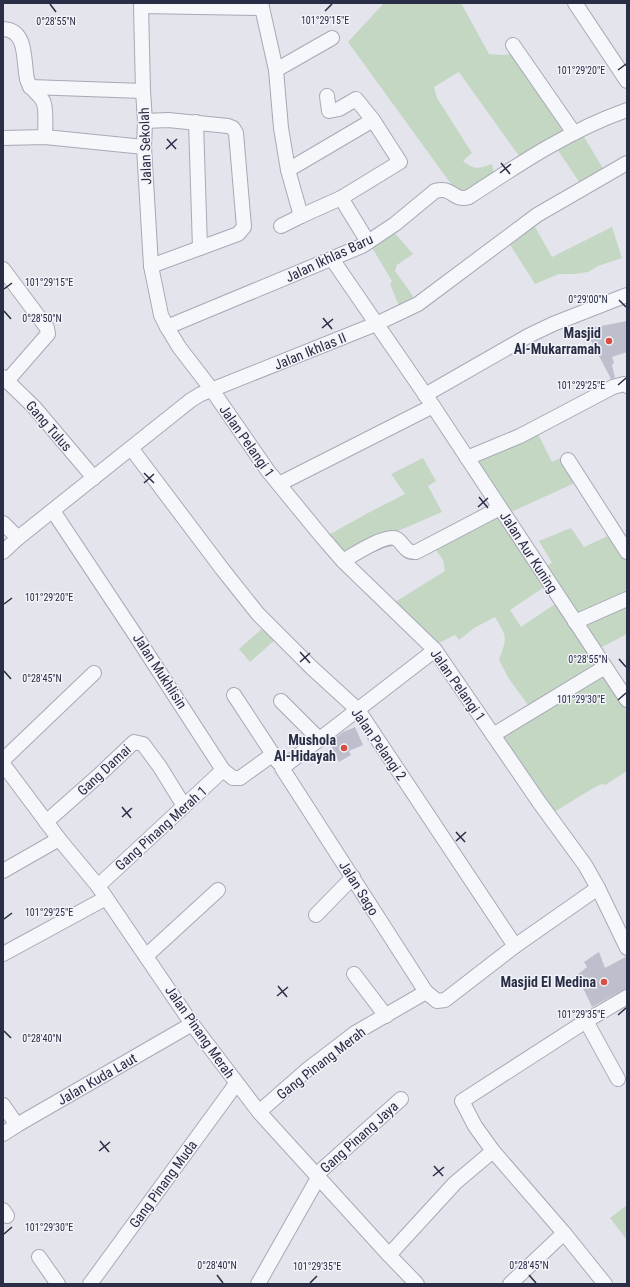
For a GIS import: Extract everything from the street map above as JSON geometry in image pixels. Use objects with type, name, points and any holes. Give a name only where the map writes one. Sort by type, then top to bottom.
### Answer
[{"type":"street","points":[[575,3],[627,81]]},
{"type":"street","name":"Jalan Sekolah","points":[[212,390],[179,347],[161,315],[151,266],[144,147],[145,121],[141,6],[261,6]]},
{"type":"street","points":[[261,6],[276,70],[281,128],[288,170],[301,216]]},
{"type":"street","points":[[3,29],[8,29],[14,32],[22,42],[27,80],[30,87],[43,101],[45,107],[45,137]]},
{"type":"street","points":[[276,70],[332,38]]},
{"type":"street","points":[[513,45],[574,133]]},
{"type":"street","points":[[30,87],[143,91]]},
{"type":"street","points":[[282,226],[341,198],[400,162],[373,120],[356,98],[339,108],[329,111],[327,96]]},
{"type":"street","name":"Jalan Ikhlas Baru","points":[[167,327],[362,246],[395,224],[435,191],[442,189],[463,199],[469,197],[574,133],[627,110]]},
{"type":"street","points":[[145,121],[168,120],[196,122],[233,128],[236,133],[244,227],[238,234],[151,266]]},
{"type":"street","points":[[288,170],[373,120]]},
{"type":"street","points":[[196,122],[200,248]]},
{"type":"street","points":[[3,138],[45,137],[144,147]]},
{"type":"street","name":"Jalan Ikhlas II","points":[[3,552],[18,538],[191,400],[212,390],[376,324],[418,304],[537,215],[627,163]]},
{"type":"street","points":[[341,198],[368,242]]},
{"type":"street","name":"Jalan Aur Kuning","points":[[332,259],[425,394],[627,700]]},
{"type":"street","points":[[3,269],[46,328],[48,334],[47,337],[5,379]]},
{"type":"street","points":[[425,394],[528,336],[553,324],[627,295]]},
{"type":"street","name":"Gang Tulus","points":[[5,379],[34,407],[94,478]]},
{"type":"street","points":[[467,458],[520,436],[613,387],[624,384],[627,386]]},
{"type":"street","name":"Jalan Pelangi 1","points":[[212,390],[278,484],[322,538],[343,561],[435,650],[539,802],[585,865],[598,888],[627,948]]},
{"type":"street","points":[[278,484],[433,406]]},
{"type":"street","name":"Jalan Pelangi 2","points":[[131,448],[258,614],[312,668],[358,710],[515,946]]},
{"type":"street","points":[[568,460],[627,552]]},
{"type":"street","points":[[343,561],[389,538],[397,540],[408,551],[416,552],[500,508]]},
{"type":"street","name":"Jalan Mukhlisin","points":[[53,511],[149,654],[224,770]]},
{"type":"street","points":[[3,523],[18,538]]},
{"type":"street","points":[[575,622],[627,599]]},
{"type":"street","points":[[234,695],[272,755],[282,768],[435,650]]},
{"type":"street","points":[[494,735],[605,667]]},
{"type":"street","points":[[3,760],[94,674]]},
{"type":"street","points":[[281,701],[319,739]]},
{"type":"street","name":"Gang Damai","points":[[46,822],[134,742],[143,744],[184,806]]},
{"type":"street","points":[[224,770],[232,778],[240,778],[272,755]]},
{"type":"street","name":"Jalan Pinang Merah","points":[[3,764],[59,839],[98,886],[192,1024],[236,1084],[317,1177],[388,1255],[417,1284]]},
{"type":"street","name":"Jalan Sago","points":[[282,768],[426,992]]},
{"type":"street","name":"Gang Pinang Merah 1","points":[[98,886],[224,770]]},
{"type":"street","points":[[3,871],[59,839]]},
{"type":"street","points":[[316,915],[352,877]]},
{"type":"street","points":[[426,992],[437,1001],[445,1000],[515,946],[598,888]]},
{"type":"street","points":[[146,956],[218,890]]},
{"type":"street","points":[[3,954],[106,898]]},
{"type":"street","points":[[354,974],[386,1016]]},
{"type":"street","name":"Gang Pinang Merah","points":[[259,1112],[308,1069],[355,1033],[426,992]]},
{"type":"street","points":[[605,1284],[564,1233],[493,1151],[475,1126],[462,1101],[586,1021],[627,997]]},
{"type":"street","points":[[586,1021],[618,1079]]},
{"type":"street","name":"Jalan Kuda Laut","points":[[3,1134],[192,1024]]},
{"type":"street","name":"Gang Pinang Muda","points":[[90,1284],[236,1084]]},
{"type":"street","name":"Gang Pinang Jaya","points":[[258,1284],[317,1177],[401,1099]]},
{"type":"street","points":[[3,1105],[17,1125]]},
{"type":"street","points":[[388,1255],[455,1183],[493,1151]]},
{"type":"street","points":[[510,1284],[564,1233]]},
{"type":"street","points":[[39,1257],[58,1284]]},
{"type":"green space","points":[[384,3],[461,3],[489,54],[511,54],[566,130],[519,156],[459,72],[434,87],[437,98],[472,153],[463,161],[477,168],[492,164],[494,174],[469,192],[459,190],[451,184],[348,42]]},
{"type":"green space","points":[[581,132],[604,170],[580,183],[555,146]]},
{"type":"green space","points":[[534,225],[552,257],[612,227],[622,258],[598,266],[588,272],[559,274],[535,284],[509,243]]},
{"type":"green space","points":[[393,231],[413,254],[397,265],[395,271],[413,296],[411,301],[400,308],[390,284],[392,281],[371,246]]},
{"type":"green space","points":[[536,430],[552,462],[563,457],[579,481],[509,513],[473,460]]},
{"type":"green space","points":[[423,458],[436,481],[428,486],[442,512],[377,540],[345,556],[325,537],[405,494],[391,474]]},
{"type":"green space","points":[[497,515],[546,586],[510,610],[521,627],[558,602],[599,665],[531,709],[509,679],[499,660],[504,647],[505,638],[495,617],[474,628],[459,640],[455,635],[437,644],[395,602],[445,571],[443,560],[434,547]]},
{"type":"green space","points":[[571,528],[584,547],[612,534],[627,557],[627,594],[579,617],[545,567],[552,563],[539,541]]},
{"type":"green space","points":[[627,602],[627,634],[600,648],[586,622]]},
{"type":"green space","points":[[265,626],[276,639],[250,662],[239,649]]},
{"type":"green space","points":[[603,672],[627,707],[627,771],[605,785],[602,784],[595,787],[551,814],[500,737]]},
{"type":"green space","points":[[627,1205],[627,1240],[610,1218]]},
{"type":"building","name":"Masjid Al-Mukarramah","points":[[627,321],[627,352],[612,357],[615,378],[611,379],[585,329]]},
{"type":"building","name":"Mushola Al-Hidayah","points":[[355,727],[363,745],[349,751],[351,755],[339,762],[330,742],[343,732]]},
{"type":"building","name":"Masjid El Medina","points":[[599,952],[605,968],[627,956],[627,989],[592,1007],[577,975],[587,967],[584,962]]},
{"type":"place","name":"Masjid Al-Mukarramah","points":[[609,341]]},
{"type":"place","name":"Mushola Al-Hidayah","points":[[344,748]]},
{"type":"place","name":"Masjid El Medina","points":[[604,982]]}]
